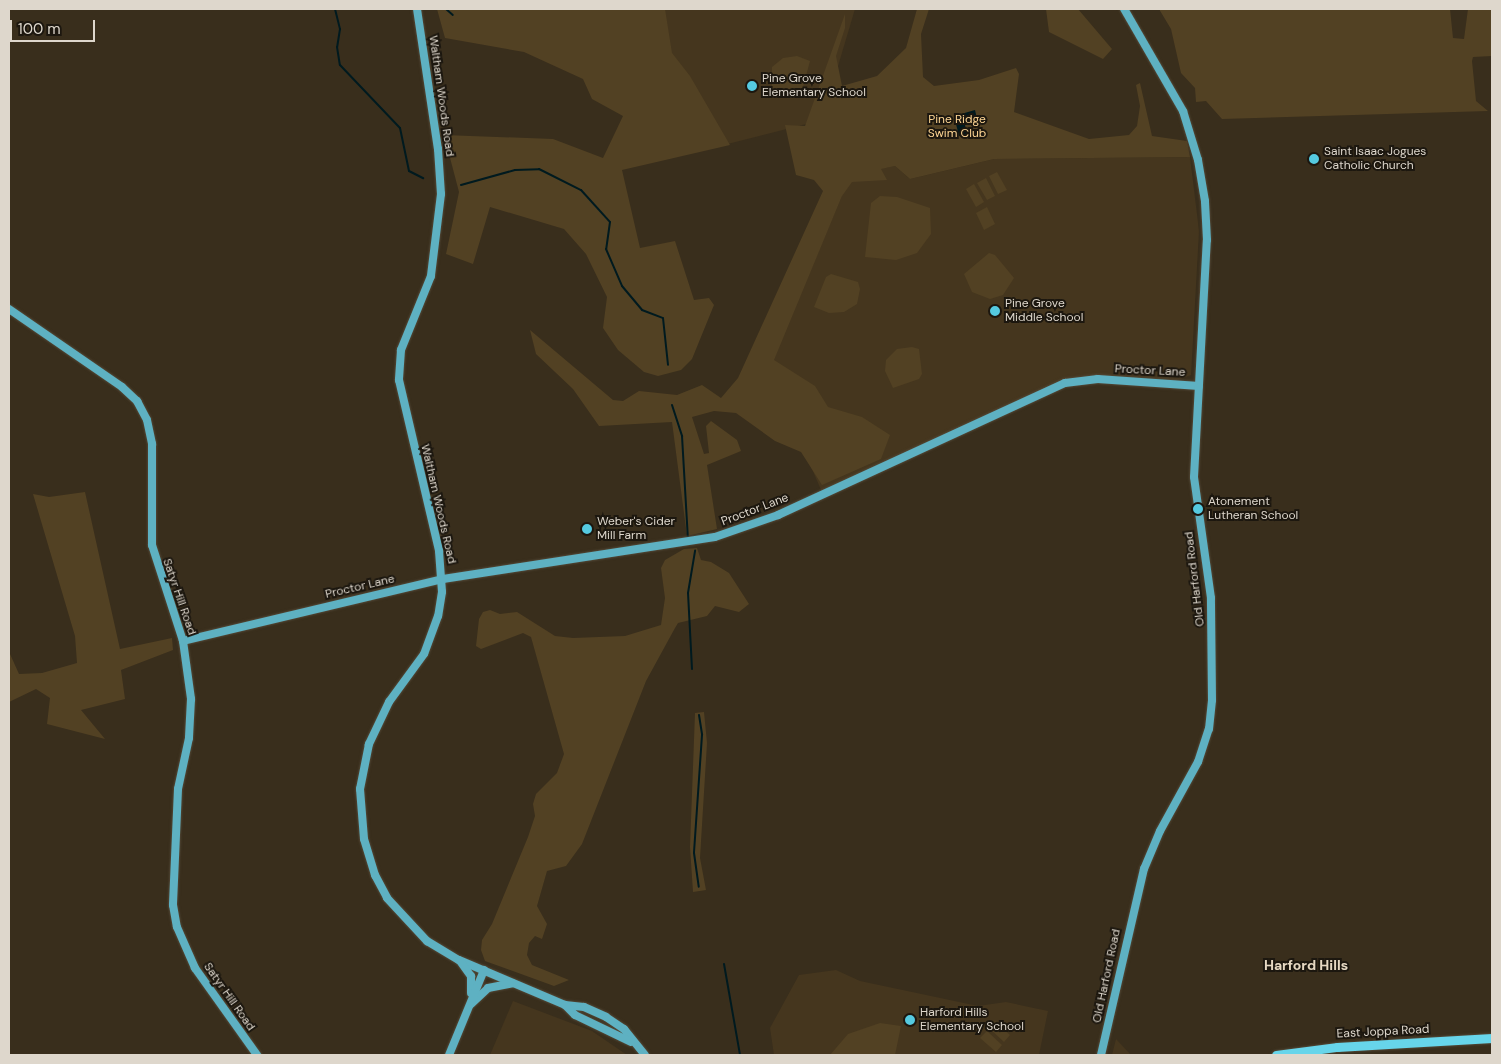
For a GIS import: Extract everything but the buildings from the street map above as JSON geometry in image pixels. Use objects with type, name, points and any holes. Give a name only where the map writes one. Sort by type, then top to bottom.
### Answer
[{"type":"main road","name":"East Joppa Road","points":[[1276,1055],[1337,1047],[1492,1038]]},
{"type":"street","name":"Waltham Woods Road","points":[[417,9],[437,144],[441,194],[431,276],[401,350],[399,380],[439,551],[442,580],[438,616],[427,648],[386,707],[369,744],[362,769],[360,803],[367,852],[387,898],[427,941],[459,960],[566,1004],[584,1007],[606,1017],[624,1029],[631,1042],[645,1055]]},
{"type":"street","name":"Old Harford Road","points":[[1101,1055],[1144,869],[1160,831],[1196,766],[1210,721],[1212,610],[1194,477],[1207,240],[1201,171],[1190,130],[1174,92],[1124,9]]},
{"type":"street","name":"Satyr Hill Road","points":[[9,309],[122,387],[144,415],[152,444],[153,552],[182,640],[191,715],[178,789],[173,905],[180,934],[195,968],[257,1055]]},
{"type":"street","name":"Proctor Lane","points":[[182,640],[442,580],[659,547],[745,528],[1065,383],[1098,379],[1199,386]]},
{"type":"street","points":[[459,960],[472,980],[467,1009]]},
{"type":"street","points":[[449,1055],[484,970]]},
{"type":"street","points":[[467,1009],[488,988],[514,983]]},
{"type":"shaded area","name":"Pine Grove Elementary School","points":[[642,9],[855,9],[822,120],[708,149]]},
{"type":"shaded area","name":"Pine Grove Middle School","points":[[1190,157],[1199,231],[1191,375],[1177,380],[1078,379],[822,492],[801,444],[749,417],[851,174],[895,166],[910,179],[994,159]]},
{"type":"shaded area","name":"Harford Hills Elementary School","points":[[836,970],[860,981],[978,1006],[1006,1002],[1048,1011],[1039,1055],[774,1055],[770,1028],[799,975]]},
{"type":"shaded area","points":[[513,1001],[592,1031],[627,1055],[490,1055]]},
{"type":"shaded area","points":[[1116,1039],[1131,1055],[1112,1055]]},
{"type":"green space","points":[[437,9],[665,9],[672,53],[690,76],[730,145],[622,170],[640,248],[675,241],[694,300],[709,298],[714,305],[692,359],[681,370],[658,376],[644,372],[618,350],[603,328],[607,297],[586,254],[564,229],[490,207],[473,264],[446,254],[459,192],[444,135],[553,139],[603,158],[623,116],[592,99],[583,79],[524,52],[445,38]]},
{"type":"green space","name":"Pine Ridge Swim Club","points":[[917,9],[929,9],[921,34],[923,77],[934,86],[979,80],[1016,68],[1019,74],[1014,112],[1089,139],[1129,135],[1137,126],[1140,106],[1136,85],[1140,83],[1152,136],[1187,141],[1190,157],[994,159],[910,179],[895,166],[881,169],[887,180],[852,182],[842,196],[774,360],[815,386],[828,407],[862,417],[890,435],[881,459],[822,485],[801,452],[775,441],[736,413],[714,411],[692,417],[704,454],[709,453],[706,426],[711,421],[737,440],[741,451],[707,465],[717,529],[687,536],[672,422],[599,426],[573,389],[536,354],[530,330],[613,400],[623,401],[639,391],[677,395],[702,385],[721,398],[738,378],[823,191],[814,180],[796,175],[785,125],[805,126],[845,14],[845,28],[836,56],[842,86],[877,76],[906,48]]},
{"type":"green space","points":[[1046,9],[1078,9],[1112,49],[1103,59],[1049,32]]},
{"type":"green space","points":[[1159,9],[1450,9],[1453,38],[1464,39],[1468,9],[1492,9],[1492,56],[1473,57],[1472,61],[1476,101],[1488,111],[1222,119],[1206,101],[1196,102],[1195,88],[1181,73],[1171,29]]},
{"type":"green space","points":[[797,56],[810,61],[802,91],[798,94],[772,89],[772,67],[783,58]]},
{"type":"green space","points":[[997,172],[1007,190],[998,194],[989,176]]},
{"type":"green space","points":[[986,178],[995,196],[987,200],[977,183]]},
{"type":"green space","points":[[974,184],[984,202],[976,207],[966,189]]},
{"type":"green space","points":[[880,196],[897,197],[930,208],[931,234],[917,253],[896,260],[865,257],[871,203]]},
{"type":"green space","points":[[987,207],[995,224],[984,230],[976,213]]},
{"type":"green space","points":[[989,253],[995,255],[1014,278],[1003,295],[990,299],[972,292],[964,274]]},
{"type":"green space","points":[[831,274],[858,282],[860,289],[857,304],[844,312],[829,313],[814,307],[826,277]]},
{"type":"green space","points":[[912,347],[919,349],[922,374],[919,379],[893,388],[885,371],[886,360],[897,349]]},
{"type":"green space","points":[[85,492],[120,649],[172,638],[173,650],[121,670],[125,699],[81,710],[105,739],[47,724],[50,698],[36,689],[9,702],[9,603],[10,654],[19,674],[42,673],[77,663],[75,636],[33,494],[49,497]]},
{"type":"green space","points":[[697,548],[701,560],[711,562],[729,573],[749,604],[739,612],[715,606],[707,616],[678,623],[646,681],[582,844],[566,866],[547,871],[537,906],[547,924],[542,939],[535,936],[529,943],[527,955],[532,965],[569,980],[554,986],[485,961],[481,950],[482,940],[492,924],[528,837],[535,816],[533,804],[536,794],[557,773],[564,754],[531,637],[523,633],[481,649],[476,646],[479,619],[483,612],[490,610],[500,614],[517,612],[555,636],[573,638],[625,636],[661,625],[665,598],[661,568],[665,560],[684,549]]},
{"type":"green space","points":[[704,712],[707,743],[700,858],[706,890],[693,892],[690,847],[695,713]]},
{"type":"green space","points":[[995,1021],[1010,1035],[1004,1042],[989,1028]]},
{"type":"green space","points":[[880,1023],[901,1026],[895,1055],[830,1055],[848,1034]]},
{"type":"green space","points":[[987,1031],[1002,1045],[996,1052],[980,1038]]},
{"type":"water","points":[[975,110],[978,123],[965,125],[967,134],[959,136],[954,116]]},
{"type":"waterway","points":[[335,9],[340,29],[337,47],[340,65],[400,128],[409,171],[423,178]]},
{"type":"waterway","points":[[446,9],[453,15]]},
{"type":"waterway","points":[[461,185],[515,170],[539,169],[581,190],[610,222],[606,249],[622,286],[642,310],[663,318],[668,365]]},
{"type":"waterway","points":[[672,405],[682,436],[688,539]]},
{"type":"waterway","points":[[692,669],[688,593],[695,551]]},
{"type":"waterway","points":[[699,715],[702,735],[694,853],[699,887]]},
{"type":"waterway","points":[[724,964],[740,1055]]},
{"type":"place","name":"Pine Grove Elementary School","points":[[752,86]]},
{"type":"place","name":"Saint Isaac Jogues Catholic Church","points":[[1314,159]]},
{"type":"place","name":"Pine Grove Middle School","points":[[995,311]]},
{"type":"place","name":"Atonement Lutheran School","points":[[1198,509]]},
{"type":"place","name":"Weber's Cider Mill Farm","points":[[587,529]]},
{"type":"place","name":"Harford Hills Elementary School","points":[[910,1020]]},
{"type":"district","name":"Harford Hills","points":[[1306,965]]}]
